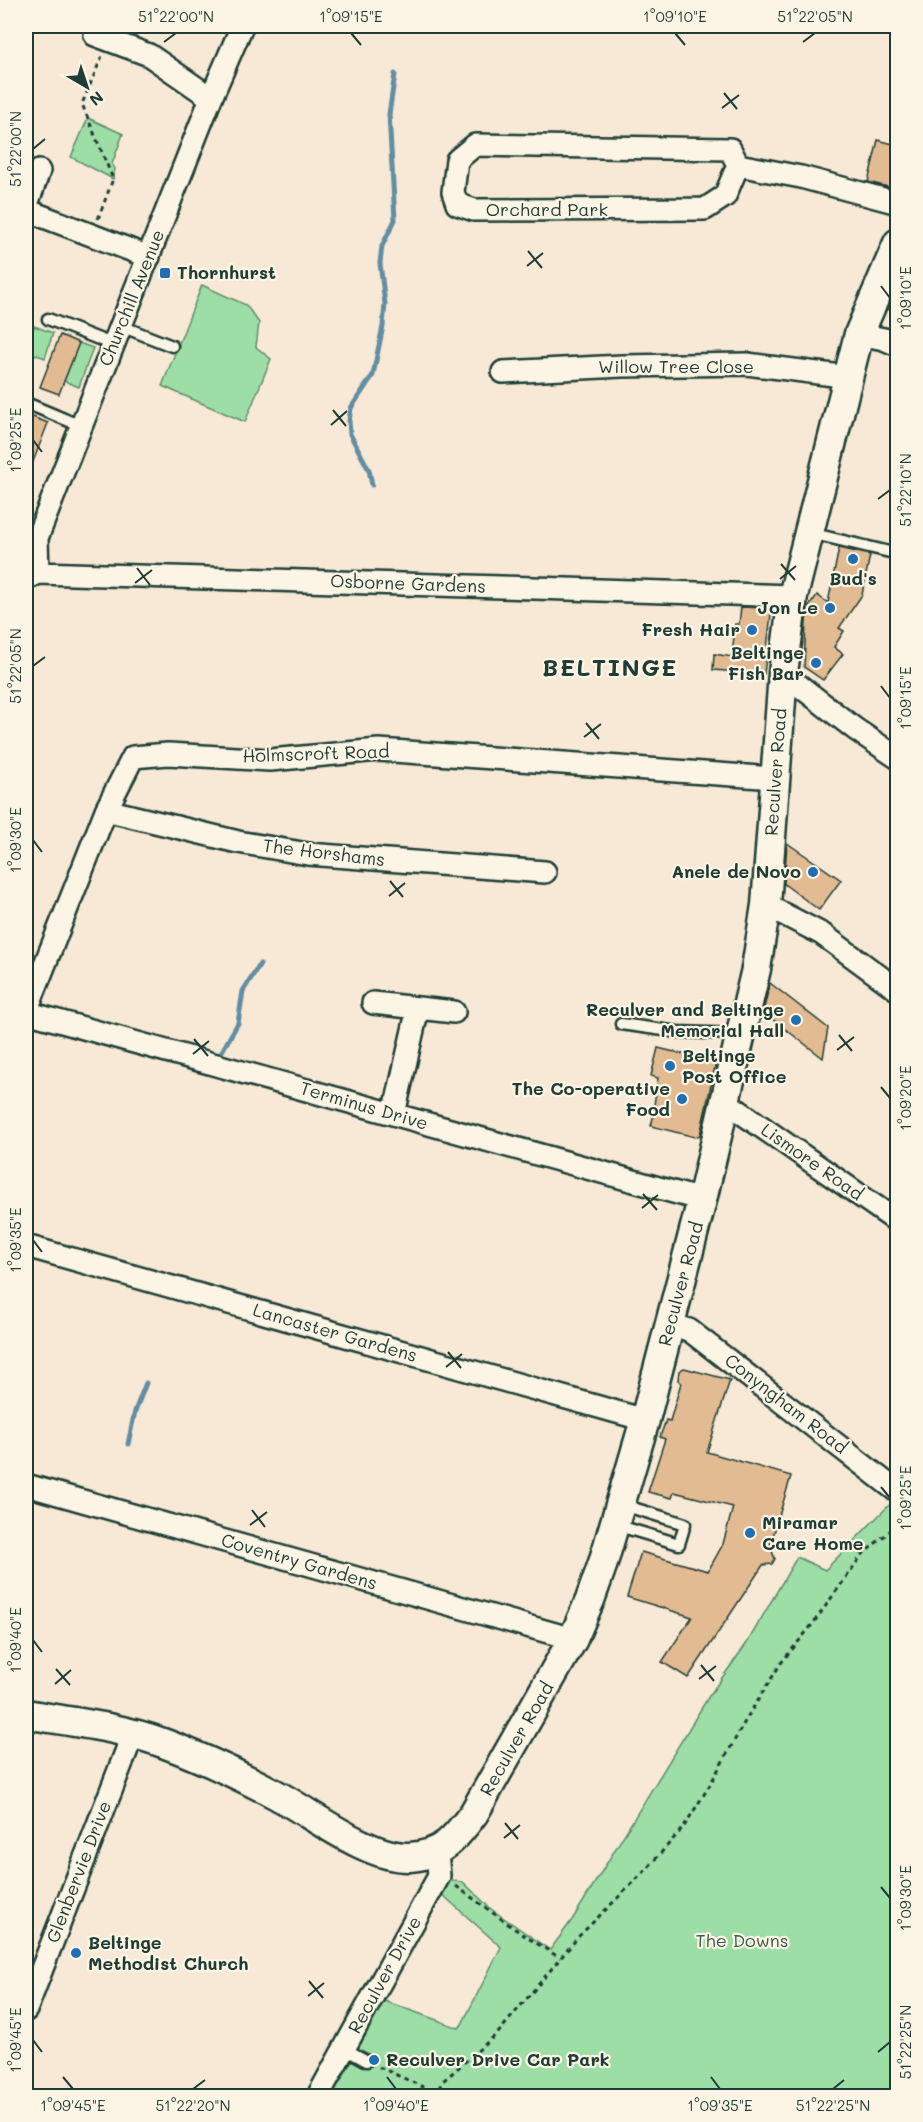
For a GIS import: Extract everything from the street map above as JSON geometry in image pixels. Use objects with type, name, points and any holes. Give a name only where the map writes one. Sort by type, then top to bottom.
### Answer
[{"type":"street","name":"Churchill Avenue","points":[[32,576],[37,538],[211,98],[242,26]]},
{"type":"street","points":[[102,37],[149,55],[211,98]]},
{"type":"street","name":"Orchard Park","points":[[475,146],[730,149],[738,165],[725,196],[705,209],[474,210],[457,204],[453,192],[457,160],[475,146]]},
{"type":"street","name":"Orchard Park","points":[[738,165],[801,177],[897,203]]},
{"type":"street","points":[[39,171],[26,208],[149,257]]},
{"type":"street","name":"Reculver Road","points":[[26,1714],[133,1734],[164,1743],[275,1794],[381,1853],[410,1857],[443,1867],[455,1838],[474,1813],[573,1639],[593,1591],[645,1420],[702,1200],[756,969],[766,905],[783,673],[793,596],[859,334],[897,243]]},
{"type":"street","points":[[859,334],[884,339],[897,345]]},
{"type":"street","name":"Willow Tree Close","points":[[503,372],[622,366],[747,364],[849,377]]},
{"type":"street","name":"Osborne Gardens","points":[[32,576],[793,596]]},
{"type":"street","points":[[783,673],[855,729],[897,758]]},
{"type":"street","name":"Holmscroft Road","points":[[26,1012],[106,810],[133,757],[168,754],[270,760],[379,750],[775,778]]},
{"type":"street","name":"The Horshams","points":[[106,810],[238,842],[308,854],[545,872]]},
{"type":"street","points":[[766,905],[822,934],[897,990]]},
{"type":"street","points":[[373,1003],[454,1012]]},
{"type":"street","points":[[394,1114],[418,1008]]},
{"type":"street","name":"Terminus Drive","points":[[26,1012],[702,1200]]},
{"type":"street","name":"Lismore Road","points":[[726,1102],[897,1222]]},
{"type":"street","name":"Lancaster Gardens","points":[[26,1246],[645,1420]]},
{"type":"street","name":"Conyngham Road","points":[[670,1324],[689,1330],[897,1492]]},
{"type":"street","name":"Coventry Gardens","points":[[26,1485],[573,1639]]},
{"type":"street","name":"Glenbervie Drive","points":[[26,2010],[133,1734]]},
{"type":"street","name":"Reculver Drive","points":[[318,2097],[443,1867]]},
{"type":"lane","points":[[48,319],[117,336],[172,346]]},
{"type":"lane","points":[[26,403],[81,426]]},
{"type":"lane","points":[[808,532],[897,554]]},
{"type":"lane","points":[[621,1024],[678,1032],[742,1034]]},
{"type":"lane","points":[[617,1514],[685,1524],[679,1544],[617,1514]]},
{"type":"lane","points":[[345,2049],[367,2061]]},
{"type":"path","points":[[92,235],[113,179],[82,104],[102,37]]},
{"type":"path","points":[[435,2095],[443,2081],[498,2032],[579,1936],[643,1873],[683,1827],[781,1663],[812,1626],[862,1555],[897,1524]]},
{"type":"path","points":[[443,1867],[459,1889],[560,1958]]},
{"type":"path","points":[[367,2061],[443,2097]]},
{"type":"green space","points":[[88,118],[123,134],[112,164],[115,169],[113,179],[71,157]]},
{"type":"green space","points":[[202,285],[246,305],[259,323],[256,347],[271,359],[245,422],[162,386]]},
{"type":"green space","points":[[34,326],[53,333],[45,358],[26,351]]},
{"type":"green space","points":[[79,343],[93,348],[79,387],[64,381]]},
{"type":"green space","name":"The Downs","points":[[895,1499],[897,1501],[897,2096],[328,2096],[379,1999],[459,2028],[462,2024],[501,1947],[436,1889],[443,1880],[463,1882],[491,1909],[550,1950],[572,1920],[709,1696],[747,1643],[797,1557],[825,1570]]},
{"type":"building","points":[[878,140],[897,145],[896,189],[868,182]]},
{"type":"building","points":[[897,286],[897,313],[888,309]]},
{"type":"building","points":[[60,335],[79,343],[59,394],[40,387]]},
{"type":"building","points":[[30,416],[48,423],[26,480],[26,428]]},
{"type":"building","points":[[839,548],[870,555],[862,595],[839,628],[844,631],[834,647],[843,654],[823,680],[804,667],[806,622],[808,608],[817,595],[828,603]]},
{"type":"building","points":[[741,607],[767,608],[771,614],[764,674],[713,670],[714,654],[732,657],[735,624],[739,624]]},
{"type":"building","points":[[787,843],[841,880],[819,910],[784,884]]},
{"type":"building","name":"Reculver and Beltinge Memorial Hall","points":[[770,983],[828,1028],[823,1058],[763,1012]]},
{"type":"building","points":[[658,1048],[716,1062],[700,1135],[695,1137],[651,1126],[656,1106],[654,1105],[658,1078],[651,1076]]},
{"type":"building","name":"Miramar Care Home","points":[[684,1368],[730,1380],[707,1452],[791,1476],[770,1546],[775,1559],[772,1564],[763,1565],[688,1678],[662,1662],[692,1617],[627,1597],[641,1552],[708,1571],[723,1544],[733,1507],[674,1492],[672,1498],[648,1492],[665,1439],[660,1437],[666,1420],[670,1421],[681,1383],[678,1380],[679,1371]]},
{"type":"waterway","points":[[372,485],[369,470],[350,434],[349,421],[351,408],[373,375],[383,326],[385,304],[380,263],[382,246],[395,220],[389,114],[395,74]]},
{"type":"waterway","points":[[221,1053],[238,1023],[243,991],[260,964]]},
{"type":"waterway","points":[[128,1444],[135,1411],[146,1383]]},
{"type":"place","name":"Thornhurst","points":[[165,273]]},
{"type":"place","name":"Bud's","points":[[853,559]]},
{"type":"place","name":"Jon Le","points":[[830,608]]},
{"type":"place","name":"Fresh Hair","points":[[752,630]]},
{"type":"place","name":"Beltinge Fish Bar","points":[[816,663]]},
{"type":"place","name":"Anele de Novo","points":[[813,872]]},
{"type":"place","name":"Reculver and Beltinge Memorial Hall","points":[[796,1020]]},
{"type":"place","name":"Beltinge Post Office","points":[[670,1066]]},
{"type":"place","name":"The Co-operative Food","points":[[682,1099]]},
{"type":"place","name":"Miramar Care Home","points":[[750,1533]]},
{"type":"place","name":"Beltinge Methodist Church","points":[[76,1953]]},
{"type":"place","name":"Reculver Drive Car Park","points":[[374,2060]]},
{"type":"district","name":"BELTINGE","points":[[610,668]]}]
